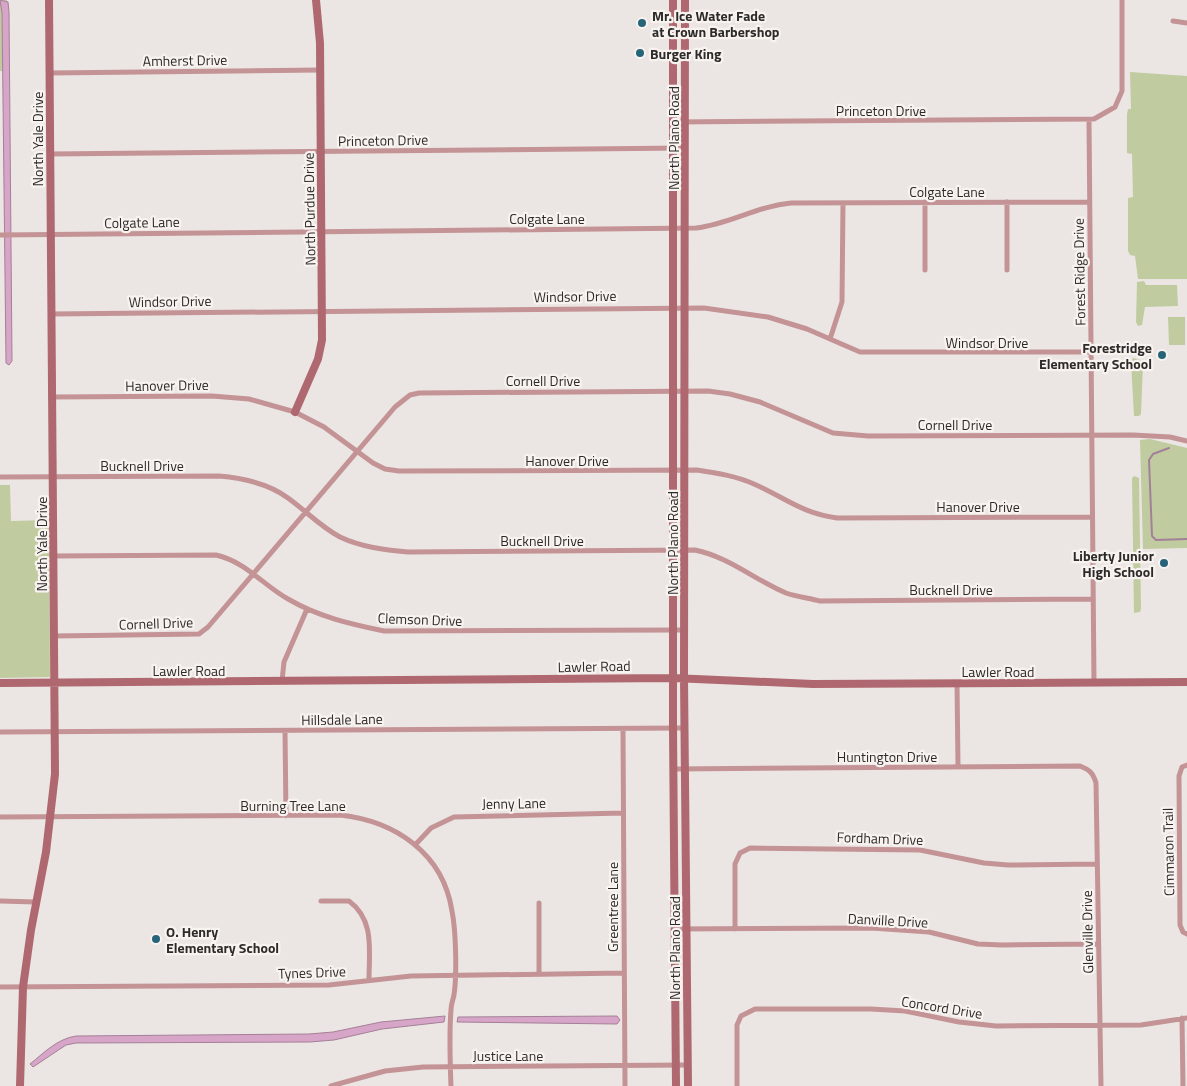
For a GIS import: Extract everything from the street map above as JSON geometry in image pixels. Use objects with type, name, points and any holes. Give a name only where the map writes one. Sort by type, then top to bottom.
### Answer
[{"type":"street","name":"North Yale Drive","points":[[20,1086],[23,987],[51,817],[55,732],[49,0]]},
{"type":"street","name":"North Purdue Drive","points":[[295,412],[318,359],[322,340],[320,70],[316,0]]},
{"type":"street","name":"North Plano Road","points":[[673,0],[673,728],[676,1086]]},
{"type":"street","name":"North Plano Road","points":[[685,0],[684,678],[688,1086]]},
{"type":"street","points":[[1089,120],[1109,113],[1120,100],[1123,78],[1122,0]]},
{"type":"street","points":[[1173,21],[1187,24]]},
{"type":"street","points":[[685,30],[673,40],[679,44],[685,74]]},
{"type":"street","name":"Amherst Drive","points":[[49,73],[320,70]]},
{"type":"street","name":"Princeton Drive","points":[[673,122],[1089,120]]},
{"type":"street","name":"Forest Ridge Drive","points":[[1089,120],[1094,683]]},
{"type":"street","name":"Princeton Drive","points":[[50,154],[685,148]]},
{"type":"street","points":[[925,202],[925,270]]},
{"type":"street","points":[[1007,270],[1008,202]]},
{"type":"street","name":"Colgate Lane","points":[[0,235],[685,229],[719,225],[752,211],[778,204],[1089,202]]},
{"type":"street","points":[[830,339],[842,302],[843,203]]},
{"type":"street","name":"Windsor Drive","points":[[51,314],[684,308],[733,310],[768,317],[830,339],[852,350],[871,354],[1091,352]]},
{"type":"street","name":"Cornell Drive","points":[[54,636],[199,634],[208,627],[401,401],[419,393],[684,390],[730,394],[760,402],[833,433],[868,436],[1134,434],[1170,437],[1187,441]]},
{"type":"street","name":"Hanover Drive","points":[[52,397],[235,397],[273,405],[295,412],[324,427],[356,453],[385,469],[398,471],[685,470],[722,473],[756,485],[806,511],[837,518],[1092,517]]},
{"type":"street","name":"Bucknell Drive","points":[[0,477],[219,476],[245,479],[286,497],[342,538],[379,549],[408,552],[685,550],[711,554],[787,593],[820,601],[1093,599]]},
{"type":"street","name":"Clemson Drive","points":[[53,556],[216,555],[240,563],[280,594],[307,610],[343,623],[384,631],[684,630]]},
{"type":"street","points":[[282,681],[284,662],[307,610]]},
{"type":"street","name":"Lawler Road","points":[[0,683],[674,678],[730,679],[757,683],[1187,682]]},
{"type":"street","points":[[957,683],[958,766]]},
{"type":"street","name":"Hillsdale Lane","points":[[0,732],[685,728]]},
{"type":"street","name":"Greentree Lane","points":[[623,729],[625,1086]]},
{"type":"street","points":[[285,731],[286,816]]},
{"type":"street","name":"Huntington Drive","points":[[674,769],[1080,766],[1093,773],[1094,777]]},
{"type":"street","name":"Cimmaron Trail","points":[[1184,766],[1179,776],[1180,925],[1183,932],[1187,934]]},
{"type":"street","name":"Glenville Drive","points":[[1094,777],[1096,783],[1100,1086]]},
{"type":"street","name":"Jenny Lane","points":[[415,845],[431,828],[454,817],[623,813]]},
{"type":"street","name":"Burning Tree Lane","points":[[0,817],[340,815],[366,819],[393,829],[415,845],[436,869],[449,896],[453,912],[455,975],[451,1012],[451,1086]]},
{"type":"street","name":"Fordham Drive","points":[[735,929],[735,864],[740,853],[750,848],[920,850],[984,863],[1008,865],[1097,864]]},
{"type":"street","points":[[321,900],[349,902],[364,915],[369,932],[369,980]]},
{"type":"street","points":[[0,902],[36,902]]},
{"type":"street","points":[[539,902],[539,974]]},
{"type":"street","name":"Danville Drive","points":[[675,929],[871,928],[929,932],[978,944],[1098,944]]},
{"type":"street","name":"Tynes Drive","points":[[0,987],[329,985],[369,980],[455,975],[624,973]]},
{"type":"street","name":"Concord Drive","points":[[737,1086],[737,1025],[741,1016],[755,1010],[871,1009],[905,1011],[959,1022],[996,1026],[1141,1025],[1184,1018]]},
{"type":"street","points":[[1183,1086],[1184,1018]]},
{"type":"street","name":"Justice Lane","points":[[331,1086],[385,1071],[450,1066],[688,1065]]},
{"type":"green space","points":[[0,0],[7,0],[7,71],[0,71]]},
{"type":"green space","points":[[1130,72],[1187,76],[1187,279],[1138,279],[1135,256],[1130,255],[1128,251],[1128,198],[1133,197],[1132,154],[1127,153],[1127,114],[1128,109],[1131,109]]},
{"type":"green space","points":[[1144,281],[1146,285],[1177,285],[1178,306],[1145,307],[1142,325],[1138,326],[1136,322],[1137,282]]},
{"type":"green space","points":[[1168,317],[1185,317],[1185,345],[1169,345]]},
{"type":"green space","points":[[1133,358],[1140,360],[1143,364],[1141,414],[1139,416],[1134,416],[1131,362]]},
{"type":"green space","points":[[1150,439],[1187,448],[1187,548],[1143,549],[1140,440]]},
{"type":"green space","points":[[1134,476],[1139,478],[1141,609],[1140,612],[1134,613],[1132,478]]},
{"type":"green space","points":[[0,485],[10,485],[11,521],[49,520],[50,677],[0,678]]},
{"type":"shaded area","points":[[0,0],[8,2],[9,12],[12,361],[9,365],[6,363],[2,13]]},
{"type":"shaded area","points":[[445,1016],[444,1022],[382,1029],[334,1040],[310,1042],[76,1043],[66,1045],[33,1067],[30,1064],[57,1043],[76,1036],[309,1034],[333,1032],[381,1022]]},
{"type":"shaded area","points":[[617,1016],[620,1020],[617,1024],[457,1022],[458,1017]]},
{"type":"waterway","points":[[1169,448],[1153,454],[1149,460],[1152,536],[1156,540],[1187,539]]},
{"type":"place","name":"Mr. Ice Water Fade at Crown Barbershop","points":[[642,23]]},
{"type":"place","name":"Burger King","points":[[640,53]]},
{"type":"place","name":"Forestridge Elementary School","points":[[1162,355]]},
{"type":"place","name":"Liberty Junior High School","points":[[1164,563]]},
{"type":"place","name":"O. Henry Elementary School","points":[[156,939]]}]
